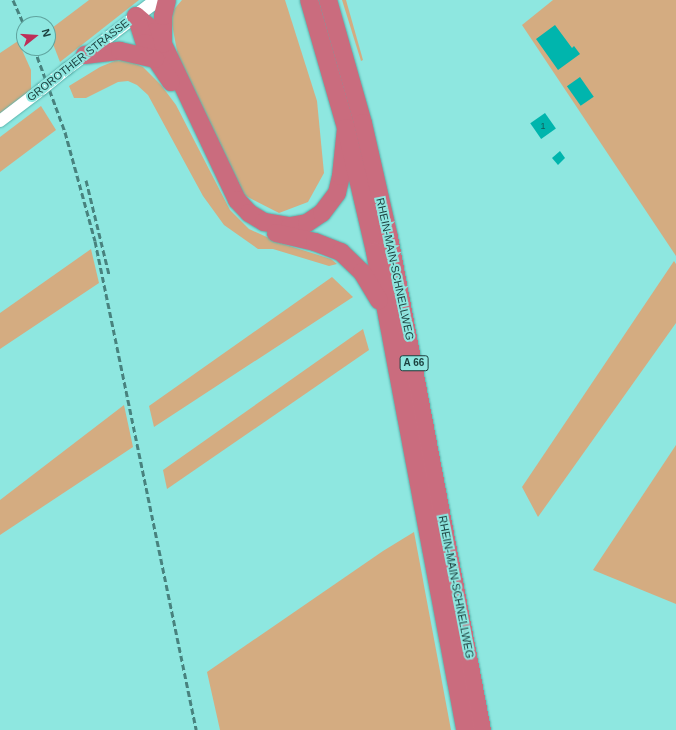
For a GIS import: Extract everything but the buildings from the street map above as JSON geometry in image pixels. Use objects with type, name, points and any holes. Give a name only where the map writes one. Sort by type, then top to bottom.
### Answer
[{"type":"highway","points":[[167,0],[163,16],[159,52],[232,192],[249,213],[264,222],[281,226],[299,225],[315,218],[328,207],[340,185],[346,128]]},
{"type":"highway","name":"A 66","points":[[309,0],[331,70],[346,128]]},
{"type":"highway","name":"RHEIN-MAIN-SCHNELLWEG","points":[[328,0],[363,123],[389,237],[482,730]]},
{"type":"highway","points":[[136,16],[155,32],[159,52],[178,93],[224,190],[240,212],[253,223],[268,230],[320,243],[341,252],[362,272],[388,315]]},
{"type":"highway","points":[[85,55],[120,51],[159,52]]},
{"type":"highway","name":"RHEIN-MAIN-SCHNELLWEG","points":[[346,128],[374,244],[465,730]]},
{"type":"main road","name":"GROROTHER STRASSE","points":[[136,16],[157,0]]},
{"type":"street","name":"GROROTHER STRASSE","points":[[0,121],[136,16]]},
{"type":"shaded area","points":[[89,0],[139,0],[60,62],[56,52],[56,25]]},
{"type":"shaded area","points":[[182,0],[285,0],[317,101],[324,173],[308,202],[279,213],[242,194],[178,56],[170,14]]},
{"type":"shaded area","points":[[342,0],[346,0],[363,60],[361,61]]},
{"type":"shaded area","points":[[553,0],[676,0],[676,256],[522,25]]},
{"type":"shaded area","points":[[16,42],[16,56],[25,56],[31,70],[31,91],[0,115],[0,53]]},
{"type":"shaded area","points":[[117,60],[131,62],[143,67],[161,85],[176,105],[230,210],[249,229],[280,243],[331,259],[337,264],[329,266],[273,249],[258,249],[224,225],[203,196],[148,95],[137,85],[128,81],[118,82],[86,98],[74,98],[69,86],[100,67]]},
{"type":"shaded area","points":[[41,106],[56,130],[0,172],[0,137]]},
{"type":"shaded area","points":[[91,249],[99,283],[0,349],[0,313]]},
{"type":"shaded area","points":[[674,261],[676,264],[676,323],[538,517],[522,487]]},
{"type":"shaded area","points":[[332,277],[353,297],[154,427],[149,406]]},
{"type":"shaded area","points":[[363,329],[369,350],[167,489],[163,470]]},
{"type":"shaded area","points":[[124,405],[133,447],[0,535],[0,500]]},
{"type":"shaded area","points":[[676,445],[676,604],[593,570]]},
{"type":"shaded area","points":[[414,532],[451,730],[220,730],[207,672],[383,551]]},
{"type":"railway","points":[[13,0],[20,16]]},
{"type":"railway","points":[[37,56],[65,132],[95,241],[196,730]]},
{"type":"railway","points":[[86,180],[109,274]]}]
